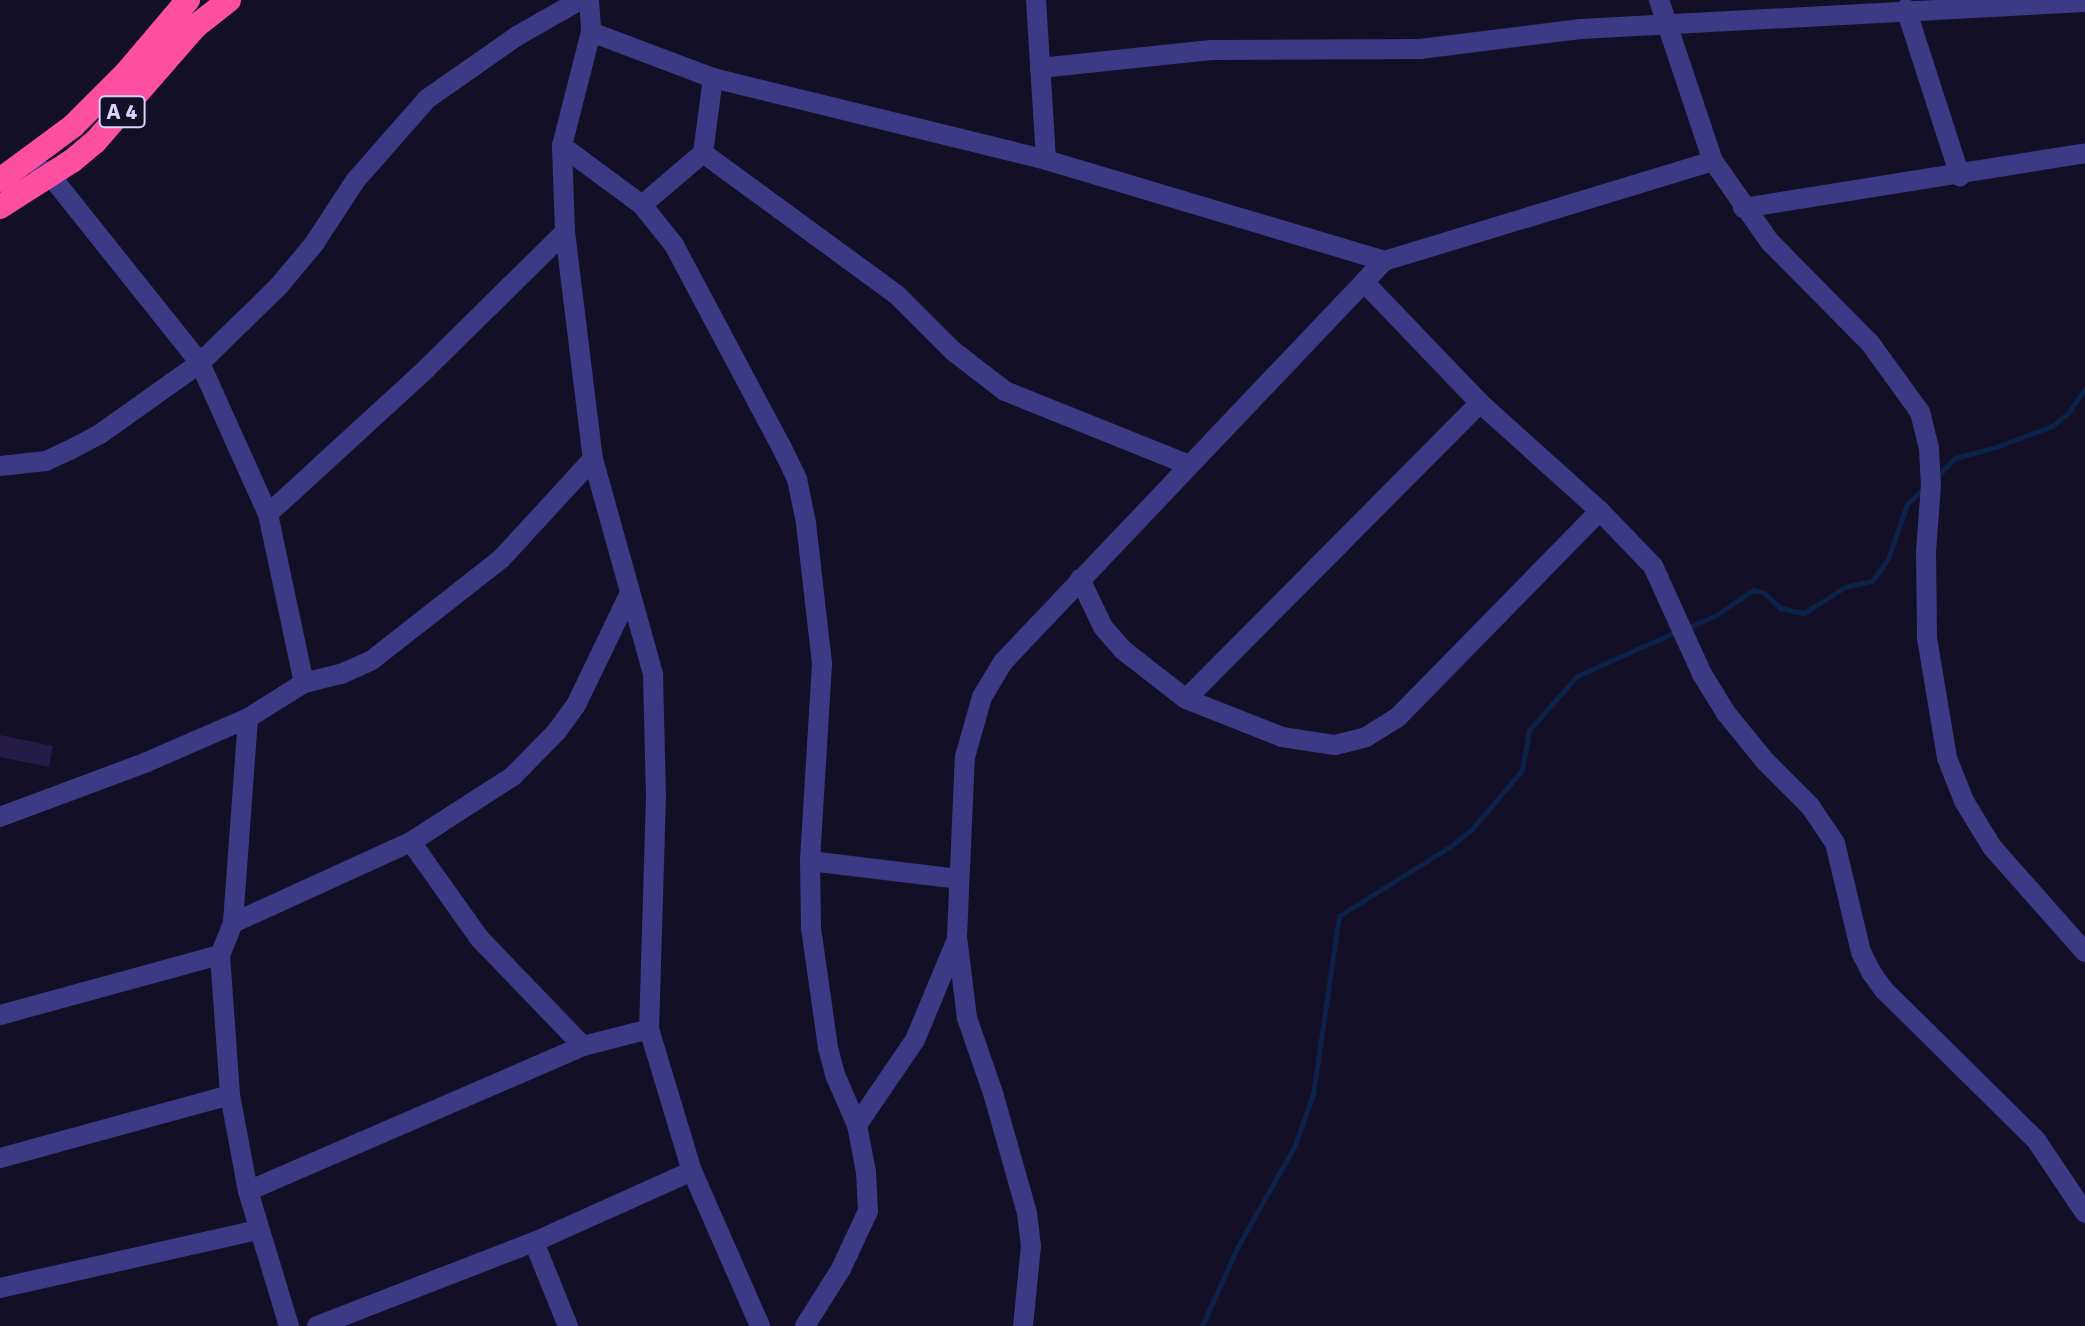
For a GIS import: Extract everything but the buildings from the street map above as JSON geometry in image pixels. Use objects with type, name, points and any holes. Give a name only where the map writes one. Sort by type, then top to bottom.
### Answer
[{"type":"highway","name":"A 4","points":[[0,180],[29,162],[73,126],[126,73],[188,0]]},
{"type":"highway","name":"A 4","points":[[0,207],[95,142],[196,26],[229,0]]},
{"type":"street","points":[[0,466],[46,461],[80,445],[200,363],[278,287],[314,244],[355,181],[427,99],[517,36],[580,0]]},
{"type":"street","points":[[589,0],[591,32],[562,146],[565,232],[593,459],[629,595],[645,633],[654,687],[656,796],[649,1029],[692,1171],[760,1326]]},
{"type":"street","points":[[1036,0],[1046,160]]},
{"type":"street","points":[[1659,0],[1713,161],[1743,208],[1770,242],[1870,343],[1920,412],[1929,449],[1931,485],[1926,552],[1927,638],[1947,758],[1964,801],[1992,847],[2085,952]]},
{"type":"street","points":[[1040,68],[1211,50],[1420,49],[1542,33],[1668,26],[1871,6],[1906,9],[2085,2]]},
{"type":"street","points":[[1906,9],[1960,176]]},
{"type":"street","points":[[591,32],[713,78],[1046,160],[1384,261]]},
{"type":"street","points":[[642,205],[703,153],[713,78]]},
{"type":"street","points":[[562,146],[642,205],[674,245],[694,277],[797,479],[806,523],[822,664],[810,861],[811,928],[820,1004],[836,1077],[857,1125],[866,1172],[868,1211],[841,1269],[805,1326]]},
{"type":"street","points":[[703,153],[896,294],[921,315],[953,351],[1005,391],[1189,465]]},
{"type":"street","points":[[1743,208],[1960,176],[2085,153]]},
{"type":"street","points":[[1023,1326],[1031,1246],[1027,1213],[994,1096],[967,1018],[957,937],[965,757],[982,697],[1003,662],[1384,261],[1713,161]]},
{"type":"street","points":[[29,162],[50,175],[200,363],[268,514],[304,683]]},
{"type":"street","points":[[268,514],[426,369],[565,232]]},
{"type":"street","points":[[1364,282],[1480,403],[1600,511],[1653,566],[1702,674],[1726,713],[1765,761],[1810,806],[1835,843],[1857,940],[1871,972],[1884,990],[2036,1140],[2085,1213]]},
{"type":"street","points":[[1186,699],[1480,403]]},
{"type":"street","points":[[0,817],[87,787],[248,718],[304,683],[341,674],[372,660],[436,614],[501,559],[593,459]]},
{"type":"street","points":[[1080,579],[1103,627],[1123,650],[1186,699],[1282,737],[1335,745],[1366,737],[1397,718],[1600,511]]},
{"type":"street","points":[[233,923],[411,842],[513,776],[557,731],[576,705],[629,595]]},
{"type":"street","points":[[248,718],[233,923],[220,955],[230,1095],[248,1191],[289,1326]]},
{"type":"street","points":[[411,842],[480,939],[583,1046]]},
{"type":"street","points":[[810,861],[958,879]]},
{"type":"street","points":[[857,1125],[915,1040],[957,937]]},
{"type":"street","points":[[0,1015],[220,955]]},
{"type":"street","points":[[248,1191],[583,1046],[649,1029]]},
{"type":"street","points":[[0,1158],[230,1095]]},
{"type":"street","points":[[317,1326],[534,1242],[692,1171]]},
{"type":"street","points":[[0,1288],[258,1230]]},
{"type":"street","points":[[534,1242],[568,1326]]},
{"type":"waterway","points":[[1937,477],[1955,458],[2052,426],[2068,413],[2085,389]]},
{"type":"waterway","points":[[1685,629],[1716,615],[1753,590],[1763,592],[1780,608],[1804,613],[1845,587],[1872,581],[1888,559],[1907,504],[1926,486]]},
{"type":"waterway","points":[[1202,1326],[1237,1248],[1295,1145],[1313,1094],[1339,916],[1451,846],[1472,829],[1522,770],[1529,730],[1577,676],[1676,632]]}]
